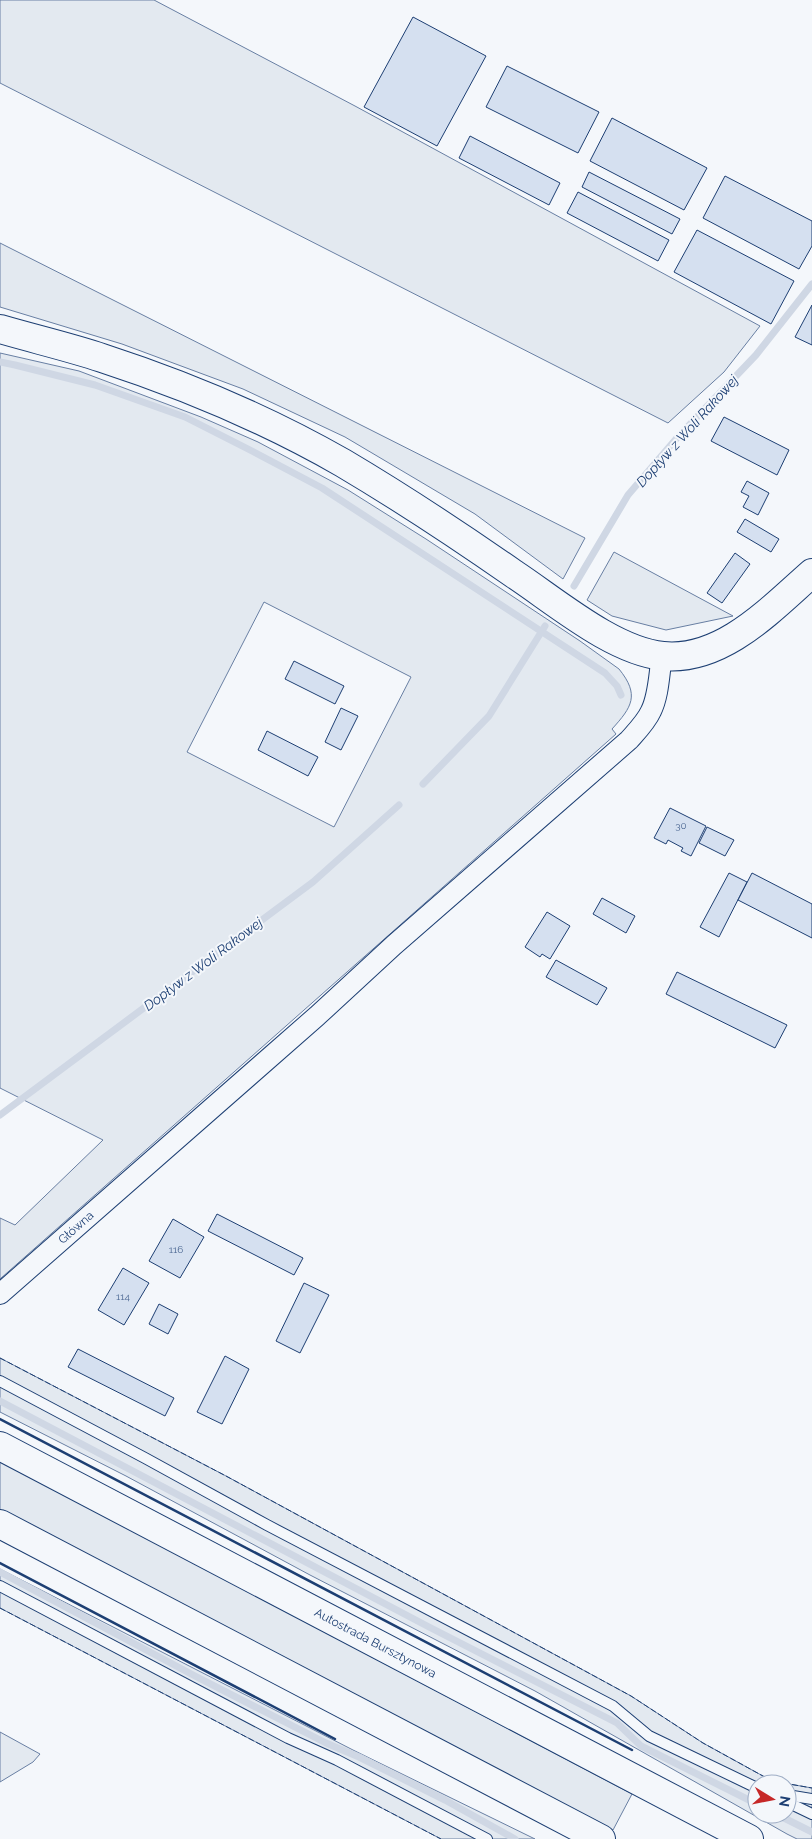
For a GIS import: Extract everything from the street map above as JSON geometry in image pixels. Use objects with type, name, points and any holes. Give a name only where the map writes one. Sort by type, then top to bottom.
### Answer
[{"type":"main road","points":[[5,332],[104,358],[225,404],[273,426],[342,462],[409,503],[596,630],[629,647],[662,656],[683,655],[726,641],[748,628],[812,573]]},
{"type":"main road","name":"Autostrada Bursztynowa","points":[[0,1446],[750,1839]]},
{"type":"main road","points":[[0,1524],[602,1839]]},
{"type":"street","name":"Główna","points":[[0,1294],[629,740],[644,724],[651,712],[662,656]]},
{"type":"lane","points":[[0,1381],[267,1525],[613,1706],[636,1726],[658,1740],[747,1783]]},
{"type":"lane","points":[[0,1586],[288,1738],[337,1760],[487,1839]]},
{"type":"lane","points":[[797,1797],[812,1799]]},
{"type":"lane","points":[[797,1807],[812,1814]]},
{"type":"shaded area","points":[[0,0],[154,0],[355,106],[760,326],[724,372],[668,423],[0,83]]},
{"type":"shaded area","points":[[0,243],[585,538],[563,579],[475,514],[345,437],[243,389],[122,344],[0,307]]},
{"type":"shaded area","points":[[0,353],[79,371],[201,417],[258,442],[348,490],[426,539],[580,641],[619,669],[626,678],[630,686],[631,700],[629,707],[612,729],[616,734],[0,1279],[0,1218],[15,1225],[103,1140],[0,1088]],"holes":[[[264,602],[411,677],[334,827],[187,752]]]},
{"type":"shaded area","points":[[614,552],[733,616],[666,630],[612,616],[587,600]]},
{"type":"shaded area","points":[[0,1358],[226,1476],[631,1696],[703,1743],[759,1774],[747,1774],[747,1811],[535,1691],[310,1575],[126,1476],[0,1412]]},
{"type":"shaded area","points":[[0,1461],[632,1794],[613,1830],[0,1510]]},
{"type":"shaded area","points":[[0,1569],[353,1750],[535,1839],[441,1839],[0,1608]]},
{"type":"shaded area","points":[[0,1732],[40,1754],[33,1762],[0,1782]]},
{"type":"shaded area","points":[[797,1785],[812,1788],[812,1839],[797,1839],[769,1824],[797,1824]]},
{"type":"building","points":[[413,17],[486,56],[437,146],[364,107]]},
{"type":"building","points":[[507,66],[599,112],[578,153],[486,107]]},
{"type":"building","points":[[612,118],[707,168],[684,210],[590,161]]},
{"type":"building","points":[[470,136],[560,183],[549,205],[459,158]]},
{"type":"building","points":[[589,172],[680,219],[672,234],[582,187]]},
{"type":"building","points":[[725,176],[812,221],[812,246],[799,269],[703,218]]},
{"type":"building","points":[[578,192],[669,240],[658,261],[567,213]]},
{"type":"building","points":[[697,230],[794,281],[771,324],[674,272]]},
{"type":"building","points":[[812,305],[812,345],[795,337]]},
{"type":"building","points":[[724,417],[789,450],[777,475],[711,441]]},
{"type":"building","points":[[747,481],[769,493],[758,515],[743,507],[749,496],[741,492]]},
{"type":"building","points":[[745,519],[779,539],[771,552],[737,532]]},
{"type":"building","points":[[735,553],[750,564],[722,603],[707,593]]},
{"type":"building","points":[[294,661],[344,686],[335,704],[285,679]]},
{"type":"building","points":[[341,708],[358,716],[341,750],[325,742]]},
{"type":"building","points":[[267,731],[318,757],[308,776],[258,750]]},
{"type":"building","points":[[670,808],[706,826],[691,856],[681,851],[683,848],[668,840],[666,844],[654,838]]},
{"type":"building","points":[[707,827],[734,840],[725,856],[699,843]]},
{"type":"building","points":[[729,873],[747,882],[719,937],[700,927]]},
{"type":"building","points":[[752,873],[812,904],[812,938],[738,900]]},
{"type":"building","points":[[602,898],[635,916],[626,933],[593,914]]},
{"type":"building","points":[[547,912],[570,926],[550,959],[542,954],[540,957],[525,947]]},
{"type":"building","points":[[556,960],[607,988],[597,1005],[546,977]]},
{"type":"building","points":[[677,972],[787,1025],[775,1048],[666,994]]},
{"type":"building","points":[[217,1214],[303,1258],[294,1275],[208,1231]]},
{"type":"building","points":[[173,1219],[204,1237],[180,1278],[149,1261]]},
{"type":"building","points":[[123,1268],[149,1283],[124,1325],[98,1310]]},
{"type":"building","points":[[304,1283],[329,1295],[300,1353],[276,1341]]},
{"type":"building","points":[[159,1304],[178,1314],[168,1334],[149,1324]]},
{"type":"building","points":[[78,1349],[174,1398],[165,1416],[68,1367]]},
{"type":"building","points":[[225,1356],[249,1369],[222,1424],[197,1412]]},
{"type":"waterway","name":"Dopływ z Woli Rakowej","points":[[574,586],[628,495],[676,439],[756,355],[812,284]]},
{"type":"waterway","points":[[0,362],[95,385],[185,417],[322,488],[605,673],[617,686],[621,695]]},
{"type":"waterway","name":"Dopływ z Woli Rakowej","points":[[423,784],[489,716],[545,626]]},
{"type":"waterway","name":"Dopływ z Woli Rakowej","points":[[0,1115],[313,882],[399,805]]},
{"type":"waterway","points":[[0,1401],[429,1627],[617,1723],[641,1746],[747,1799]]},
{"type":"waterway","points":[[0,1572],[195,1676],[326,1743],[359,1757],[445,1800],[515,1839]]},
{"type":"waterway","points":[[796,1824],[812,1832]]},
{"type":"fence","points":[[0,1358],[226,1476],[631,1696],[703,1743],[772,1781],[812,1788]]},
{"type":"fence","points":[[0,1608],[441,1839]]},
{"type":"wall","points":[[0,1419],[632,1750]]},
{"type":"wall","points":[[0,1563],[335,1739]]}]
